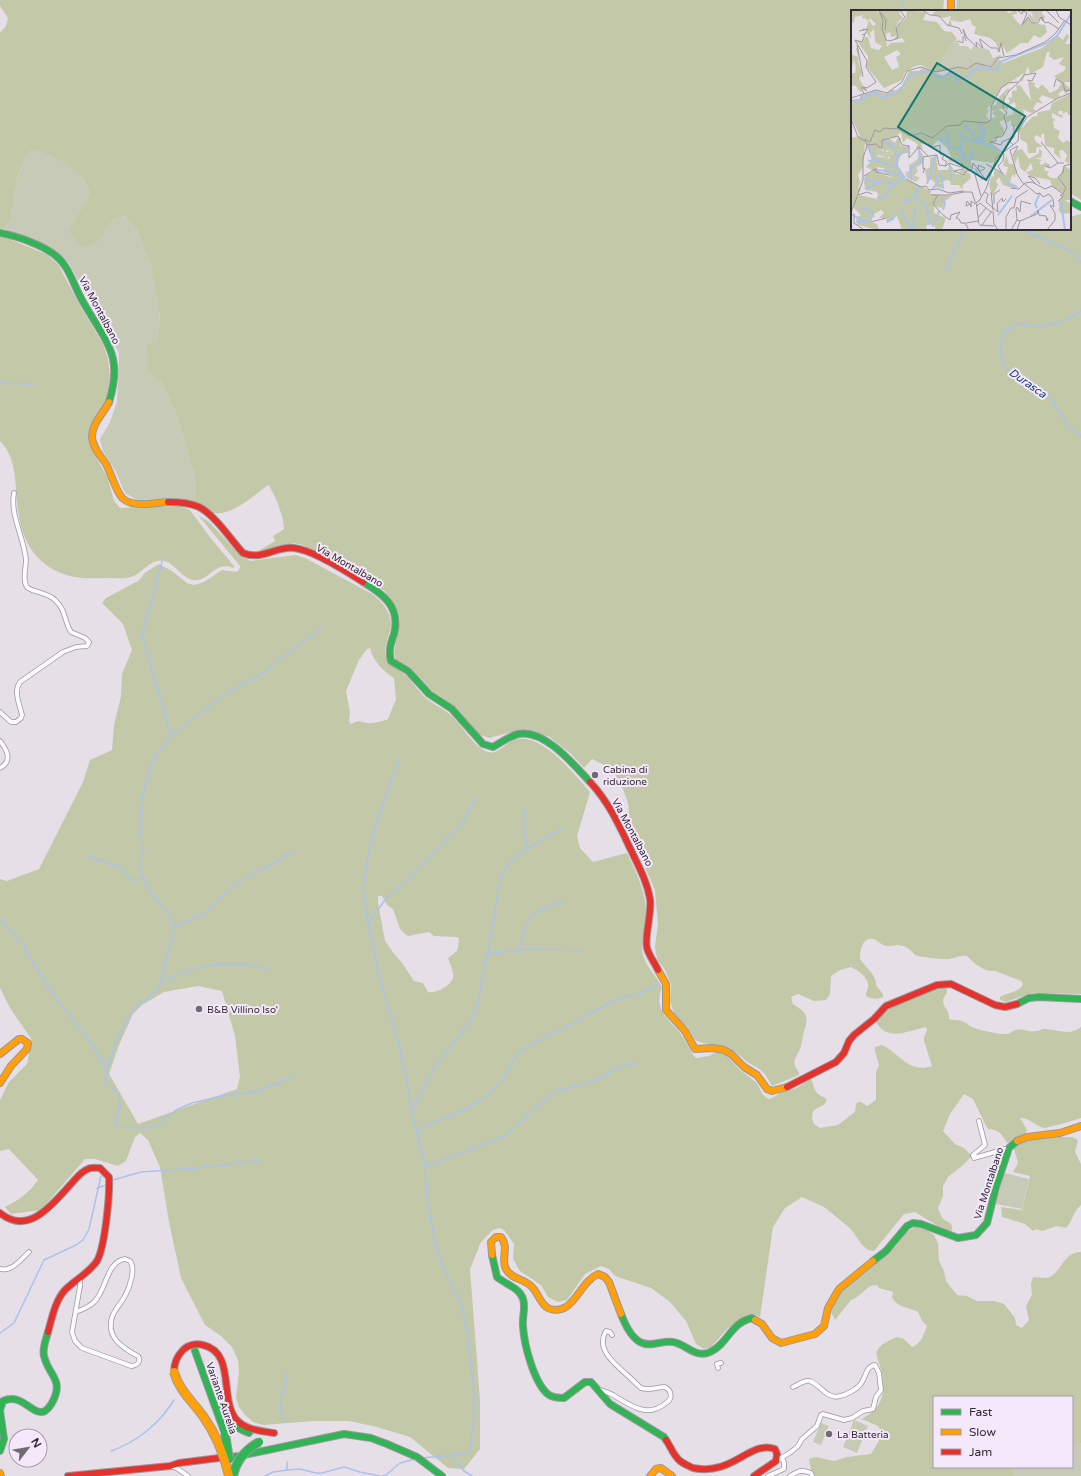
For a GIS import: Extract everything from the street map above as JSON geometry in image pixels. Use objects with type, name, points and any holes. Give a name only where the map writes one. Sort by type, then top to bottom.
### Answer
[{"type":"main road","points":[[1071,202],[1081,207]]},
{"type":"main road","name":"Via Montalbano","points":[[0,233],[11,235],[48,250],[62,261],[81,299],[107,343],[113,360],[113,389],[109,403],[94,426],[92,438],[96,449],[106,464],[120,496],[124,500],[132,504],[178,502],[199,507],[210,514],[243,553],[247,555],[260,555],[289,548],[299,549],[317,556],[374,588],[387,599],[395,619],[396,626],[389,650],[392,661],[408,671],[429,694],[452,709],[480,741],[486,746],[493,747],[517,734],[526,734],[541,738],[562,753],[597,789],[614,814],[646,881],[650,900],[647,950],[666,984],[666,1010],[685,1031],[695,1049],[717,1048],[728,1052],[744,1067],[757,1075],[767,1089],[772,1091],[790,1086],[836,1062],[844,1053],[849,1041],[854,1035],[874,1019],[888,1005],[937,985],[952,984],[1001,1007],[1008,1007],[1029,998],[1038,997],[1081,999]]},
{"type":"main road","points":[[0,1054],[18,1039],[28,1043],[27,1049],[11,1066],[0,1083]]},
{"type":"main road","name":"Via Montalbano","points":[[598,1389],[591,1382],[587,1382],[567,1397],[561,1399],[551,1396],[543,1388],[529,1356],[526,1345],[523,1323],[523,1298],[519,1293],[495,1275],[490,1246],[490,1243],[494,1238],[501,1237],[505,1242],[506,1251],[504,1263],[506,1271],[531,1285],[540,1302],[552,1310],[560,1310],[572,1302],[585,1282],[593,1276],[599,1274],[605,1277],[610,1284],[627,1328],[635,1338],[643,1344],[673,1342],[699,1354],[710,1353],[717,1348],[735,1327],[752,1318],[762,1324],[775,1341],[787,1342],[810,1336],[818,1332],[824,1326],[828,1308],[839,1289],[886,1251],[903,1230],[910,1224],[921,1224],[958,1238],[972,1236],[979,1232],[987,1223],[996,1188],[1009,1148],[1015,1141],[1027,1136],[1060,1133],[1081,1126]]},
{"type":"main road","points":[[0,1213],[6,1218],[24,1222],[37,1217],[45,1211],[63,1195],[82,1172],[89,1168],[100,1168],[109,1177],[110,1191],[101,1253],[96,1263],[65,1290],[58,1299],[43,1351],[44,1358],[56,1378],[57,1390],[54,1400],[49,1408],[39,1412],[28,1407],[18,1399],[10,1398],[3,1402],[0,1410],[2,1439],[0,1451]]},
{"type":"main road","points":[[231,1476],[217,1439],[202,1416],[181,1389],[174,1372],[178,1356],[186,1348],[201,1344],[212,1347],[222,1360],[229,1405],[236,1418],[250,1429],[274,1434]]},
{"type":"main road","name":"Variante Aurelia","points":[[195,1351],[225,1434],[231,1476]]},
{"type":"main road","points":[[598,1389],[610,1404],[664,1437],[680,1461],[706,1474],[726,1472],[760,1450],[768,1447],[772,1448],[777,1452],[779,1459],[754,1476]]},
{"type":"main road","points":[[210,1391],[226,1419],[235,1427],[254,1434],[274,1434]]},
{"type":"main road","points":[[231,1476],[236,1464],[250,1447],[274,1434]]},
{"type":"main road","points":[[68,1476],[170,1466],[179,1463],[239,1456],[344,1434],[371,1438],[387,1444],[417,1457],[442,1476]]},
{"type":"main road","points":[[650,1476],[655,1470],[661,1468],[665,1469],[672,1476]]},
{"type":"street","points":[[0,712],[11,722],[19,721],[22,715],[17,695],[17,686],[20,682],[63,652],[76,647],[87,646],[89,642],[85,638],[71,632],[64,611],[49,594],[31,590],[27,587],[25,573],[26,559],[15,518],[13,501],[14,493]]},
{"type":"street","points":[[0,741],[7,751],[8,756],[6,764],[0,768]]},
{"type":"street","points":[[979,1120],[984,1145],[975,1152],[973,1155],[974,1158],[1009,1148]]},
{"type":"street","points":[[0,1269],[10,1269],[29,1252]]},
{"type":"street","points":[[76,1312],[87,1308],[95,1301],[100,1294],[111,1269],[118,1262],[125,1258],[130,1261],[133,1268],[128,1287],[125,1296],[113,1313],[111,1330],[119,1345],[138,1356],[138,1364],[131,1366],[82,1348],[78,1345],[72,1332],[80,1277]]},
{"type":"street","points":[[598,1389],[611,1394],[638,1409],[648,1411],[670,1400],[670,1390],[665,1387],[653,1390],[642,1388],[611,1361],[604,1344],[604,1337],[606,1331],[610,1332],[612,1335]]},
{"type":"street","points":[[718,1368],[717,1364],[721,1363]]},
{"type":"street","points":[[768,1476],[784,1469],[784,1462],[779,1459],[798,1446],[802,1439],[817,1426],[821,1415],[823,1414],[848,1420],[863,1411],[873,1409],[876,1397],[881,1390],[879,1372],[877,1367],[873,1365],[868,1368],[860,1386],[840,1396],[827,1394],[810,1381],[805,1381],[793,1387]]},
{"type":"street","points":[[170,1466],[178,1469],[188,1476]]},
{"type":"street","points":[[790,1476],[798,1471],[805,1470],[811,1473],[812,1476]]},
{"type":"green space","points":[[0,0],[944,0],[943,10],[851,10],[851,230],[1071,230],[1071,217],[1081,214],[1081,994],[1032,993],[1006,1002],[1000,1000],[1000,997],[1019,989],[1023,984],[1021,981],[995,971],[983,969],[967,956],[951,959],[922,957],[915,955],[905,947],[897,945],[885,946],[873,939],[869,939],[862,945],[860,959],[873,974],[876,985],[883,994],[883,997],[874,999],[866,996],[868,989],[867,980],[862,974],[851,967],[840,970],[831,976],[830,994],[826,1000],[814,1001],[798,994],[791,997],[793,1004],[804,1013],[807,1020],[800,1050],[794,1061],[799,1075],[772,1086],[765,1074],[731,1049],[695,1040],[688,1027],[675,1016],[670,1001],[671,984],[664,968],[658,961],[656,954],[655,946],[658,924],[655,890],[631,835],[628,803],[623,789],[612,769],[592,759],[584,768],[570,753],[548,736],[541,738],[527,731],[519,730],[489,738],[480,735],[457,708],[432,691],[410,667],[395,659],[394,652],[400,620],[398,611],[385,591],[303,545],[293,543],[268,551],[258,551],[275,541],[273,536],[284,529],[279,506],[268,485],[248,500],[225,512],[217,513],[208,511],[201,508],[194,502],[195,476],[175,411],[161,382],[148,373],[147,345],[157,341],[160,313],[151,267],[137,230],[124,216],[114,219],[98,242],[87,247],[77,243],[68,229],[90,195],[83,178],[78,173],[52,156],[32,149],[26,155],[18,176],[11,219],[4,229],[0,229],[0,33],[6,26],[8,18],[0,6]]},
{"type":"green space","points":[[957,0],[1081,0],[1081,200],[1071,194],[1071,10],[956,10]]},
{"type":"green space","points":[[32,148],[66,163],[83,178],[85,182],[90,195],[68,229],[98,242],[114,219],[124,216],[137,230],[151,267],[160,311],[157,341],[148,373],[161,382],[175,411],[195,476],[194,502],[177,498],[137,500],[125,493],[116,472],[103,451],[100,439],[110,422],[117,402],[119,353],[68,262],[46,246],[4,229],[11,219],[18,176],[26,155]]},
{"type":"green space","points":[[0,237],[9,239],[46,254],[58,264],[83,311],[103,344],[108,359],[110,376],[107,401],[95,417],[88,433],[88,442],[108,479],[114,501],[120,508],[180,506],[190,510],[234,566],[234,568],[227,566],[221,567],[199,580],[193,580],[188,578],[171,564],[157,561],[147,566],[135,576],[129,578],[78,578],[60,573],[49,567],[39,559],[32,550],[26,539],[19,515],[12,461],[5,447],[0,441]]},
{"type":"green space","points":[[198,515],[209,522],[242,557],[251,561],[296,555],[307,559],[372,594],[385,607],[391,619],[391,628],[385,650],[388,660],[393,666],[408,677],[426,698],[453,717],[470,738],[482,749],[492,752],[517,739],[527,739],[548,749],[567,766],[590,792],[577,836],[580,848],[593,862],[627,853],[638,876],[645,901],[646,918],[642,941],[643,955],[662,987],[659,1002],[663,1013],[680,1033],[696,1058],[709,1056],[718,1052],[727,1056],[740,1070],[757,1083],[763,1095],[770,1099],[782,1092],[797,1088],[811,1078],[817,1093],[826,1098],[826,1103],[813,1111],[812,1118],[814,1124],[820,1128],[838,1125],[855,1112],[856,1104],[858,1102],[861,1102],[867,1106],[876,1100],[876,1072],[879,1065],[875,1047],[882,1045],[905,1062],[917,1067],[924,1068],[932,1066],[924,1041],[927,1030],[926,1027],[898,1034],[886,1032],[876,1022],[887,1010],[896,1005],[945,985],[947,992],[943,1002],[949,1019],[962,1021],[979,1030],[1008,1034],[1014,1030],[1038,1031],[1042,1029],[1069,1032],[1077,1030],[1081,1027],[1081,1118],[1045,1128],[1027,1119],[1020,1118],[1027,1130],[1025,1134],[1007,1143],[1000,1133],[995,1130],[988,1129],[973,1099],[964,1094],[950,1114],[943,1131],[955,1144],[964,1148],[972,1156],[948,1177],[943,1186],[943,1196],[938,1208],[942,1218],[952,1225],[952,1230],[950,1232],[915,1212],[904,1214],[874,1251],[868,1250],[862,1245],[851,1229],[824,1207],[802,1197],[785,1208],[773,1227],[760,1317],[753,1314],[745,1316],[727,1329],[711,1347],[704,1349],[696,1344],[686,1321],[670,1302],[651,1288],[615,1276],[609,1269],[601,1266],[585,1274],[567,1300],[558,1302],[548,1297],[541,1285],[520,1271],[513,1259],[514,1244],[504,1230],[499,1228],[493,1230],[481,1242],[470,1269],[480,1400],[480,1449],[464,1469],[448,1468],[410,1437],[377,1427],[349,1421],[313,1421],[263,1425],[253,1422],[239,1407],[236,1398],[239,1371],[238,1360],[232,1347],[221,1336],[205,1325],[181,1278],[169,1222],[160,1167],[148,1140],[140,1133],[135,1137],[126,1161],[118,1166],[95,1159],[85,1159],[41,1210],[11,1214],[5,1207],[23,1196],[38,1180],[9,1149],[0,1151],[0,1100],[9,1082],[27,1064],[32,1040],[10,1008],[0,988],[0,879],[7,881],[39,869],[83,782],[90,760],[112,750],[114,725],[121,696],[122,674],[132,650],[123,624],[102,603],[106,598],[138,581],[146,572],[159,564],[172,571],[187,583],[194,585],[204,582],[222,570],[236,572],[239,570],[240,566]],"holes":[[[370,648],[373,657],[379,665],[394,678],[396,699],[388,719],[373,723],[359,721],[351,724],[349,721],[350,712],[346,691],[359,660],[367,649]],[[378,896],[382,896],[387,905],[393,909],[400,929],[408,936],[429,932],[434,936],[458,937],[459,941],[457,951],[448,958],[453,976],[449,984],[439,991],[428,992],[423,983],[414,981],[385,941]],[[198,986],[222,991],[235,1036],[240,1077],[237,1089],[138,1124],[109,1074],[119,1045],[133,1014],[142,1005],[164,992]]]},
{"type":"green space","points":[[1048,1137],[1072,1137],[1078,1140],[1075,1152],[1081,1164],[1081,1205],[1076,1210],[1066,1228],[1056,1226],[1043,1231],[1036,1229],[1033,1231],[1025,1224],[1002,1217],[1001,1207],[1022,1210],[1030,1176],[1013,1172],[1018,1163],[1014,1149],[1017,1145],[1025,1141]]},
{"type":"green space","points":[[1004,1173],[1029,1179],[1022,1209],[996,1204]]},
{"type":"green space","points":[[915,1227],[933,1234],[938,1243],[939,1261],[944,1271],[946,1281],[957,1295],[967,1296],[977,1301],[994,1301],[1004,1304],[1015,1318],[1016,1325],[1022,1328],[1029,1320],[1026,1306],[1032,1295],[1031,1284],[1033,1277],[1046,1278],[1051,1276],[1070,1256],[1081,1252],[1081,1443],[1073,1446],[1073,1396],[933,1396],[933,1468],[1013,1468],[1013,1476],[812,1476],[809,1459],[816,1457],[834,1461],[847,1457],[871,1454],[880,1439],[880,1429],[878,1426],[862,1419],[879,1405],[881,1400],[883,1389],[877,1351],[883,1344],[897,1337],[904,1339],[912,1347],[915,1346],[918,1344],[925,1332],[927,1326],[922,1321],[918,1312],[898,1304],[892,1298],[893,1292],[879,1288],[877,1285],[870,1286],[851,1300],[835,1320],[830,1310],[836,1299],[847,1285],[896,1246],[906,1232]]},
{"type":"green space","points":[[854,1420],[868,1426],[857,1453],[843,1447]]},
{"type":"green space","points":[[821,1423],[829,1426],[821,1445],[813,1442]]},
{"type":"green space","points":[[1081,1443],[1081,1476],[1013,1476],[1013,1468],[1073,1468],[1073,1446]]},
{"type":"waterway","name":"Durasca","points":[[901,0],[905,10]]},
{"type":"waterway","points":[[945,272],[963,230]]},
{"type":"waterway","name":"Durasca","points":[[1023,230],[1072,252],[1081,262]]},
{"type":"waterway","name":"Durasca","points":[[1081,311],[1065,321],[1038,327],[1019,323],[1005,332],[1000,349],[1004,366],[1051,399],[1069,427],[1081,436]]},
{"type":"waterway","points":[[0,383],[32,384]]},
{"type":"waterway","points":[[163,558],[142,636],[171,736]]},
{"type":"waterway","points":[[107,1087],[107,1069],[120,1033],[137,1006],[153,994],[159,985],[174,932],[173,923],[166,910],[150,891],[141,874],[141,809],[145,783],[154,760],[160,749],[178,730],[224,695],[263,673],[322,627]]},
{"type":"waterway","points":[[399,760],[377,820],[369,850],[363,888],[368,924],[382,988],[398,1039],[412,1112],[425,1167],[427,1197],[435,1244],[445,1272],[461,1304],[466,1324],[474,1390],[474,1415],[469,1452],[463,1454],[423,1458]]},
{"type":"waterway","points":[[368,924],[387,897],[408,879],[464,821],[475,798]]},
{"type":"waterway","points":[[525,809],[525,838],[527,849]]},
{"type":"waterway","points":[[412,1112],[434,1068],[472,1019],[478,1003],[500,879],[506,868],[517,855],[562,828]]},
{"type":"waterway","points":[[174,927],[205,914],[228,890],[247,877],[294,852]]},
{"type":"waterway","points":[[88,856],[121,868],[132,880],[144,879]]},
{"type":"waterway","points":[[519,951],[524,930],[532,916],[542,909],[564,901]]},
{"type":"waterway","points":[[1,919],[22,944],[51,992],[91,1043],[108,1072]]},
{"type":"waterway","points":[[487,955],[492,953],[531,949],[584,950]]},
{"type":"waterway","points":[[161,983],[179,974],[218,964],[242,964],[268,969]]},
{"type":"waterway","points":[[419,1139],[420,1128],[473,1105],[492,1091],[503,1079],[520,1051],[619,998],[636,995],[658,984]]},
{"type":"waterway","points":[[425,1167],[505,1136],[553,1092],[594,1081],[620,1066],[637,1063]]},
{"type":"waterway","points":[[112,1088],[119,1094],[120,1100],[115,1127],[147,1128],[157,1125],[176,1110],[192,1103],[217,1097],[255,1092],[291,1077]]},
{"type":"waterway","points":[[113,1180],[141,1172],[196,1168],[261,1160]]},
{"type":"waterway","points":[[0,1333],[14,1323],[44,1260],[76,1245],[83,1240],[89,1229],[101,1176]]},
{"type":"waterway","points":[[97,1188],[106,1185]]},
{"type":"waterway","points":[[285,1421],[280,1410],[287,1374]]},
{"type":"waterway","points":[[111,1451],[121,1447],[147,1431],[162,1416],[174,1400]]},
{"type":"waterway","points":[[451,1456],[464,1471],[472,1476]]},
{"type":"waterway","points":[[382,1476],[386,1475],[400,1463],[415,1459]]},
{"type":"waterway","points":[[287,1462],[287,1470]]},
{"type":"waterway","points":[[265,1476],[273,1472],[287,1470],[300,1469],[322,1473],[344,1467],[380,1476]]},
{"type":"traffic: fast","points":[[1071,202],[1081,207]]},
{"type":"traffic: fast","points":[[0,233],[14,236],[44,248],[61,260],[111,351],[114,364],[114,375],[109,402]]},
{"type":"traffic: fast","points":[[363,582],[377,591],[389,602],[393,609],[395,625],[390,650],[391,661],[408,671],[429,694],[452,709],[483,744],[493,747],[518,734],[528,734],[538,737],[558,750],[590,782]]},
{"type":"traffic: fast","points":[[1017,1004],[1029,998],[1039,997],[1081,999]]},
{"type":"traffic: fast","points":[[873,1261],[886,1251],[907,1226],[913,1223],[921,1224],[958,1238],[976,1235],[987,1223],[996,1187],[1009,1148],[1017,1141]]},
{"type":"traffic: fast","points":[[492,1255],[497,1277],[516,1289],[523,1299],[523,1326],[525,1343],[534,1373],[544,1390],[551,1396],[556,1398],[564,1398],[585,1382],[591,1382],[610,1404],[664,1437],[666,1440]]},
{"type":"traffic: fast","points":[[621,1314],[626,1326],[640,1342],[644,1344],[673,1342],[700,1354],[705,1354],[716,1348],[739,1324],[752,1318],[755,1320]]},
{"type":"traffic: fast","points":[[0,1410],[3,1401],[10,1399],[22,1402],[40,1412],[45,1411],[53,1401],[57,1387],[54,1377],[46,1362],[44,1353],[48,1332]]},
{"type":"traffic: fast","points":[[195,1351],[225,1434]]},
{"type":"traffic: fast","points":[[220,1407],[232,1423],[249,1433]]},
{"type":"traffic: fast","points":[[0,1411],[4,1439],[0,1451]]},
{"type":"traffic: fast","points":[[225,1434],[229,1459]]},
{"type":"traffic: fast","points":[[219,1458],[239,1456],[344,1434],[371,1438],[387,1444],[417,1457],[442,1476]]},
{"type":"traffic: fast","points":[[233,1476],[236,1465],[242,1456],[249,1448],[259,1442]]},
{"type":"traffic: slow","points":[[951,0],[951,10]]},
{"type":"traffic: slow","points":[[109,402],[94,427],[92,441],[106,464],[120,495],[124,499],[135,504],[168,502]]},
{"type":"traffic: slow","points":[[658,970],[666,984],[666,1010],[685,1031],[695,1049],[713,1048],[724,1050],[731,1054],[744,1067],[757,1075],[767,1089],[772,1091],[787,1087]]},
{"type":"traffic: slow","points":[[0,1054],[19,1039],[22,1039],[28,1043],[27,1049],[11,1066],[0,1083]]},
{"type":"traffic: slow","points":[[1017,1141],[1027,1137],[1060,1133],[1081,1126]]},
{"type":"traffic: slow","points":[[492,1255],[491,1242],[496,1237],[501,1237],[505,1246],[504,1265],[508,1272],[531,1286],[543,1304],[553,1310],[566,1307],[593,1277],[598,1274],[605,1277],[609,1282],[621,1314]]},
{"type":"traffic: slow","points":[[755,1320],[762,1324],[772,1338],[781,1343],[815,1334],[824,1326],[828,1308],[839,1289],[873,1261]]},
{"type":"traffic: slow","points":[[174,1372],[182,1390],[203,1416],[216,1437],[225,1460],[229,1476]]},
{"type":"traffic: slow","points":[[650,1476],[656,1469],[661,1468],[672,1476]]},
{"type":"traffic: jam","points":[[168,502],[192,505],[205,510],[217,521],[243,553],[256,555],[281,549],[294,548],[310,553],[329,562],[363,582]]},
{"type":"traffic: jam","points":[[590,782],[613,814],[639,867],[649,892],[650,912],[646,944],[649,954],[658,970]]},
{"type":"traffic: jam","points":[[787,1087],[836,1062],[844,1053],[849,1041],[854,1035],[874,1019],[886,1006],[937,985],[951,984],[995,1005],[1005,1007],[1017,1004]]},
{"type":"traffic: jam","points":[[0,1213],[10,1219],[20,1221],[30,1220],[47,1209],[85,1170],[100,1168],[109,1177],[109,1195],[100,1254],[94,1265],[62,1294],[54,1310],[48,1332]]},
{"type":"traffic: jam","points":[[174,1372],[175,1363],[178,1357],[187,1347],[200,1344],[213,1349],[219,1356],[223,1366],[228,1399],[235,1418],[243,1425],[258,1431],[274,1433]]},
{"type":"traffic: jam","points":[[666,1440],[678,1459],[693,1468],[707,1469],[719,1467],[757,1449],[775,1449],[777,1454],[776,1461],[754,1476]]},
{"type":"traffic: jam","points":[[68,1476],[170,1466],[179,1463],[219,1458]]},
{"type":"place","name":"Cabina di riduzione","points":[[595,775]]},
{"type":"place","name":"B&B Villino Iso'","points":[[199,1009]]},
{"type":"place","name":"La Batteria","points":[[829,1434]]}]
